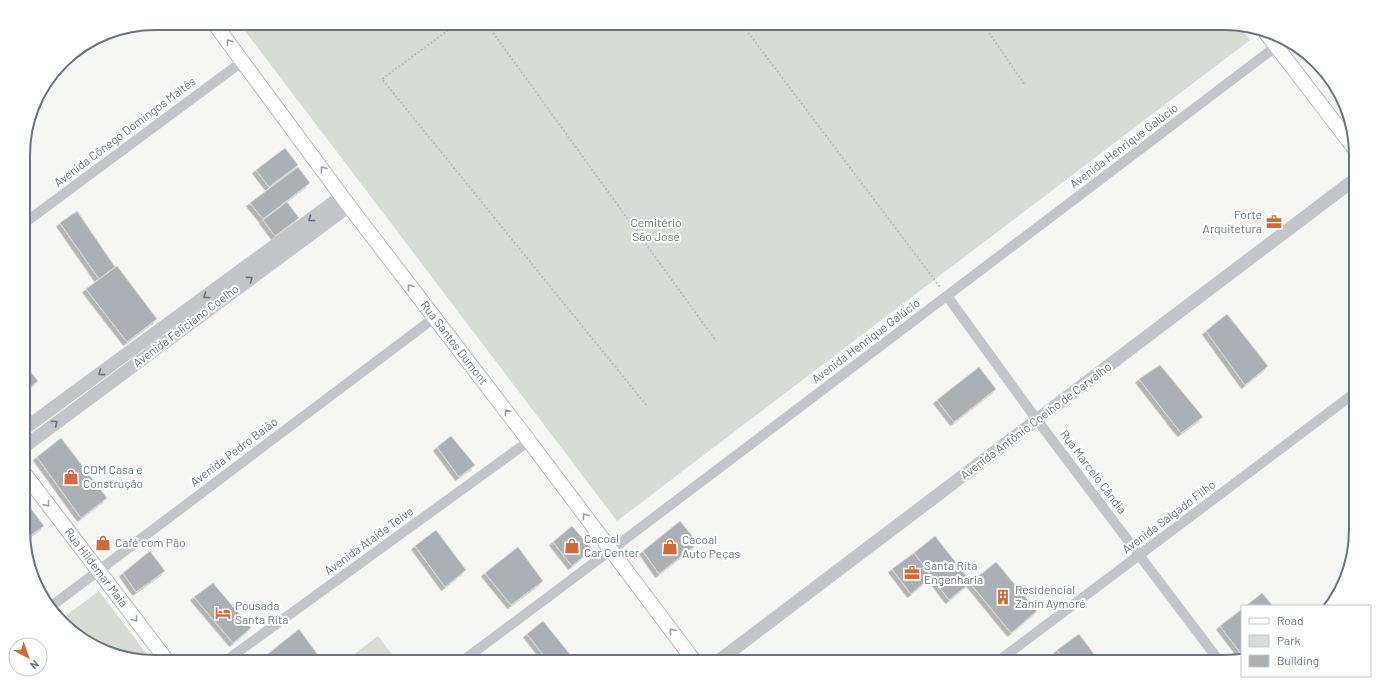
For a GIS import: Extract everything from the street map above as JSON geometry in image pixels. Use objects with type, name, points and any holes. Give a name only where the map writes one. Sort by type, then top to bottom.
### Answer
[{"type":"main road","name":"Rua Santos Dumont","points":[[219,30],[345,201],[529,441],[690,655]]},
{"type":"main road","points":[[1282,45],[1348,138]]},
{"type":"main road","name":"Rua Hildemar Maia","points":[[30,481],[163,655]]},
{"type":"street","name":"Avenida Henrique Galúcio","points":[[470,655],[1280,44]]},
{"type":"street","name":"Avenida Cônego Domingos Maltês","points":[[30,220],[243,61]]},
{"type":"street","name":"Avenida Antônio Coelho de Carvalho","points":[[726,655],[1349,184]]},
{"type":"street","name":"Avenida Feliciano Coelho","points":[[30,425],[345,201]]},
{"type":"street","name":"Avenida Feliciano Coelho","points":[[30,442],[345,201]]},
{"type":"street","name":"Rua Marcelo Cândia","points":[[947,296],[1037,420],[1215,655]]},
{"type":"street","name":"Avenida Pedro Baião","points":[[55,604],[434,318]]},
{"type":"street","name":"Avenida Salgado Filho","points":[[1006,655],[1349,397]]},
{"type":"street","name":"Avenida Ataíde Teive","points":[[234,655],[529,441]]},
{"type":"path","points":[[448,30],[382,79],[647,406]]},
{"type":"path","points":[[491,30],[716,341]]},
{"type":"path","points":[[746,30],[947,296]]},
{"type":"path","points":[[987,30],[1025,85]]},
{"type":"green space","name":"Cemitério São José","points":[[244,30],[1224,30],[1243,31],[1250,40],[617,521]]},
{"type":"green space","points":[[99,591],[147,655],[123,651],[100,642],[86,634],[65,616]]},
{"type":"green space","points":[[378,636],[393,655],[353,655]]},
{"type":"building","points":[[285,148],[298,165],[269,187],[256,170]]},
{"type":"building","points":[[298,167],[310,183],[263,219],[250,203]]},
{"type":"building","points":[[287,202],[299,218],[275,236],[263,220]]},
{"type":"building","points":[[77,211],[115,267],[99,279],[60,223]]},
{"type":"building","points":[[117,266],[157,319],[127,342],[86,289]]},
{"type":"building","points":[[1227,314],[1268,366],[1245,385],[1206,331]]},
{"type":"building","points":[[1160,365],[1203,417],[1181,433],[1139,379]]},
{"type":"building","points":[[979,367],[996,389],[954,422],[937,400]]},
{"type":"building","points":[[30,371],[38,381],[30,387]]},
{"type":"building","points":[[451,436],[475,465],[459,477],[437,447]]},
{"type":"building","name":"CDM Casa e Construção","points":[[61,438],[107,498],[81,518],[37,457]]},
{"type":"building","points":[[30,507],[44,526],[30,536]]},
{"type":"building","name":"Cacoal Auto Peças","points":[[680,521],[698,543],[659,574],[643,551]]},
{"type":"building","name":"Cacoal Car Center","points":[[572,526],[592,549],[572,566],[553,542]]},
{"type":"building","points":[[436,530],[466,570],[445,587],[415,546]]},
{"type":"building","points":[[935,536],[971,582],[949,600],[914,553]]},
{"type":"building","points":[[518,547],[543,581],[511,605],[485,573]]},
{"type":"building","points":[[150,551],[165,571],[136,592],[123,573]]},
{"type":"building","name":"Santa Rita Engenharia","points":[[914,553],[932,576],[911,594],[892,569]]},
{"type":"building","name":"Residencial Zanin Aymoré","points":[[996,562],[1037,611],[1011,633],[970,583]]},
{"type":"building","name":"Pousada Santa Rita","points":[[213,583],[251,628],[233,643],[194,597]]},
{"type":"building","points":[[1262,593],[1272,605],[1247,605]]},
{"type":"building","points":[[1241,610],[1241,654],[1220,626]]},
{"type":"building","points":[[543,621],[571,655],[544,655],[527,634]]},
{"type":"building","points":[[299,629],[318,655],[267,655]]},
{"type":"building","points":[[1079,634],[1095,655],[1061,655],[1057,650]]},
{"type":"place","name":"Forte Arquitetura","points":[[1274,222]]},
{"type":"place","name":"CDM Casa e Construção","points":[[71,477]]},
{"type":"place","name":"Café com Pão","points":[[103,543]]},
{"type":"place","name":"Cacoal Car Center","points":[[572,546]]},
{"type":"place","name":"Cacoal Auto Peças","points":[[670,547]]},
{"type":"place","name":"Santa Rita Engenharia","points":[[912,573]]},
{"type":"place","name":"Residencial Zanin Aymoré","points":[[1003,597]]},
{"type":"place","name":"Pousada Santa Rita","points":[[223,613]]}]
